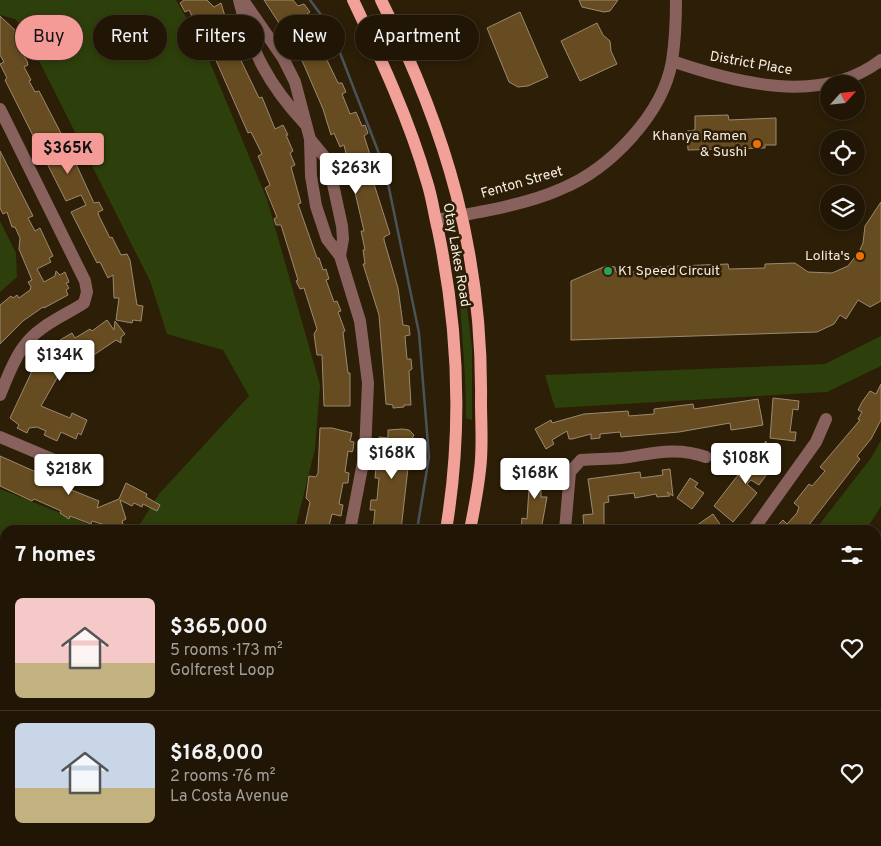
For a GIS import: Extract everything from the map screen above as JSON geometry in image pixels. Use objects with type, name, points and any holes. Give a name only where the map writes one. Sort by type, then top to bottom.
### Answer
[{"type":"main road","name":"Otay Lakes Road","points":[[352,0],[390,77],[428,182],[450,286],[458,398],[451,503],[447,525]]},
{"type":"main road","name":"Otay Lakes Road","points":[[381,0],[414,68],[440,138],[463,215],[476,287],[481,369],[480,468],[471,525]]},
{"type":"street","points":[[238,0],[250,40],[266,76],[288,105],[307,125]]},
{"type":"street","points":[[243,0],[295,82],[310,139],[311,176],[316,206],[328,238],[340,256],[360,321],[368,383],[366,452],[351,525]]},
{"type":"street","name":"Fenton Street","points":[[436,220],[545,195],[574,184],[599,168],[620,149],[650,114],[667,79],[672,61],[676,0]]},
{"type":"street","name":"District Place","points":[[672,61],[749,82],[796,88],[841,81],[881,60]]},
{"type":"street","points":[[0,110],[86,281],[87,292],[84,303],[40,330],[28,341],[20,351],[0,395]]},
{"type":"street","points":[[310,139],[328,161],[342,226],[343,239],[340,256]]},
{"type":"street","points":[[757,525],[816,442],[826,419]]},
{"type":"street","points":[[0,437],[64,464],[90,469]]},
{"type":"street","points":[[565,525],[570,472],[581,460],[620,458],[663,450],[695,453],[706,457]]},
{"type":"green space","points":[[0,0],[176,0],[185,15],[177,15],[177,60],[209,60],[267,199],[320,385],[315,449],[296,525],[135,525],[140,524],[159,494],[249,396],[223,350],[167,334],[150,281],[39,60],[83,60],[83,15],[15,15],[15,19],[0,15]]},
{"type":"green space","points":[[0,221],[16,253],[17,277],[0,292]]},
{"type":"green space","points":[[457,243],[459,243],[472,348],[472,420],[466,418]]},
{"type":"green space","points":[[881,336],[881,366],[827,392],[555,408],[545,375],[825,364]]},
{"type":"green space","points":[[881,440],[881,506],[869,525],[819,525],[871,458]]},
{"type":"green space","points":[[0,489],[90,525],[0,525]]},
{"type":"building","points":[[184,0],[207,0],[214,7],[221,3],[225,15],[192,15],[189,10],[185,12],[180,3]]},
{"type":"building","points":[[264,0],[293,0],[298,6],[304,4],[310,12],[308,15],[274,15]]},
{"type":"building","points":[[579,0],[618,0],[610,11],[604,12],[582,7]]},
{"type":"building","points":[[520,12],[548,77],[528,86],[518,87],[509,82],[487,28]]},
{"type":"building","points":[[0,16],[15,30],[15,60],[27,61],[28,65],[24,67],[31,80],[29,81],[35,92],[39,91],[66,143],[70,140],[74,149],[66,153],[72,166],[76,164],[94,203],[99,202],[103,210],[98,212],[99,216],[110,238],[112,237],[121,255],[127,254],[130,260],[137,305],[143,306],[141,321],[133,320],[132,323],[116,320],[119,298],[114,298],[113,275],[108,278],[100,262],[97,263],[71,212],[86,205],[81,195],[66,201],[5,80],[7,78],[0,64],[4,62],[0,55]]},
{"type":"building","points":[[597,23],[603,35],[610,41],[611,51],[617,64],[580,81],[561,41]]},
{"type":"building","points":[[216,60],[241,60],[259,98],[262,97],[275,129],[283,125],[288,135],[286,135],[293,151],[290,153],[295,165],[291,167],[301,203],[298,204],[317,258],[319,258],[323,270],[326,269],[329,279],[326,280],[334,302],[337,301],[341,311],[338,312],[345,331],[343,332],[348,373],[350,373],[350,406],[324,406],[322,355],[317,355],[314,334],[317,329],[304,288],[300,289],[296,281],[298,280],[281,225],[276,225],[274,219],[277,217],[265,188],[270,185],[258,156],[262,154],[251,132],[248,133]]},
{"type":"building","points":[[302,60],[327,60],[338,83],[342,83],[346,92],[342,94],[350,114],[356,112],[362,126],[365,125],[368,133],[364,136],[375,170],[373,171],[376,184],[374,184],[390,234],[384,237],[384,240],[398,288],[403,325],[409,326],[410,335],[405,336],[407,359],[411,359],[412,369],[409,371],[411,405],[404,405],[404,407],[393,408],[393,405],[386,404],[379,315],[363,264],[365,264],[363,250],[365,250],[361,231],[364,231],[344,145],[340,147],[334,133],[331,135],[323,109]]},
{"type":"building","points":[[728,115],[729,120],[776,118],[776,145],[765,145],[765,148],[688,150],[687,131],[695,130],[695,116]]},
{"type":"building","points":[[0,151],[33,216],[28,218],[35,231],[40,228],[53,256],[49,258],[51,262],[37,269],[44,282],[55,276],[56,271],[60,275],[65,272],[69,282],[66,283],[69,288],[66,290],[68,295],[43,307],[23,321],[0,344],[0,305],[11,296],[13,298],[17,295],[19,298],[30,290],[31,287],[28,282],[32,280],[19,249],[20,238],[15,227],[12,227],[7,212],[3,214],[0,208]]},
{"type":"building","points":[[881,202],[881,301],[870,307],[858,300],[846,319],[840,315],[834,324],[817,332],[571,340],[571,281],[606,266],[615,267],[616,272],[652,272],[652,267],[728,264],[729,269],[765,268],[765,264],[795,263],[808,272],[832,273],[848,266],[859,252],[863,243],[865,226]]},
{"type":"building","points":[[107,320],[114,330],[115,321],[125,334],[121,337],[121,343],[116,340],[76,367],[69,357],[41,406],[70,418],[72,413],[87,420],[81,435],[78,433],[76,439],[61,432],[57,441],[44,435],[46,431],[37,427],[29,428],[27,433],[17,428],[19,425],[10,418],[40,354],[51,357],[62,344],[60,340],[72,333],[75,338],[90,329],[92,331]]},
{"type":"building","points":[[881,384],[881,420],[871,439],[857,456],[860,459],[809,525],[778,525],[783,520],[787,524],[797,513],[799,507],[794,503],[809,484],[812,486],[825,471],[820,467],[860,420],[858,419],[862,412],[858,410],[870,391],[876,394]]},
{"type":"building","points":[[773,398],[799,401],[798,410],[793,409],[790,432],[796,432],[795,441],[770,438]]},
{"type":"building","points":[[758,399],[763,425],[731,430],[730,423],[679,432],[621,437],[620,432],[600,434],[600,438],[591,439],[591,434],[569,439],[567,431],[552,440],[554,444],[546,449],[535,429],[551,420],[552,423],[584,414],[628,411],[629,416],[654,414],[654,409],[693,404],[694,409]]},
{"type":"building","points":[[320,428],[332,428],[352,433],[350,441],[354,442],[353,450],[352,452],[348,451],[345,472],[349,473],[348,483],[343,483],[339,504],[343,505],[341,516],[332,514],[329,525],[305,525],[310,502],[306,498],[309,476],[316,477],[318,473]]},
{"type":"building","points":[[388,430],[409,430],[414,435],[411,441],[402,525],[374,525],[375,510],[370,510],[371,500],[377,500],[379,478],[375,478],[376,467],[382,468],[383,448],[379,447],[379,437],[388,438]]},
{"type":"building","points":[[766,441],[767,450],[772,450],[780,456],[759,485],[751,480],[747,484],[757,493],[733,522],[714,506],[738,475],[741,478],[758,458],[755,454]]},
{"type":"building","points":[[0,456],[45,476],[59,485],[99,501],[97,508],[119,499],[126,483],[147,494],[146,497],[160,505],[157,511],[143,504],[142,507],[134,503],[132,506],[120,500],[126,519],[122,521],[123,524],[105,525],[92,521],[91,524],[70,516],[69,519],[60,513],[61,511],[34,499],[32,501],[0,486]]},
{"type":"building","points":[[670,469],[673,496],[667,492],[670,496],[657,497],[656,494],[635,498],[634,493],[608,496],[609,502],[604,503],[604,525],[584,525],[583,515],[593,514],[588,479],[640,472],[641,478],[663,475],[662,470]]},
{"type":"building","points":[[523,471],[548,471],[548,482],[541,481],[541,497],[547,497],[542,525],[521,525],[522,518],[527,519],[529,488],[523,488]]},
{"type":"building","points":[[690,478],[698,483],[695,487],[704,493],[692,509],[677,498]]},
{"type":"building","points":[[713,514],[721,525],[697,525]]},
{"type":"waterway","points":[[310,0],[330,27],[385,169],[419,333],[429,457],[418,525]]},
{"type":"place","name":"Khanya Ramen & Sushi","points":[[757,144]]},
{"type":"place","name":"Lolita's","points":[[860,256]]},
{"type":"place","name":"K1 Speed Circuit","points":[[608,271]]}]
